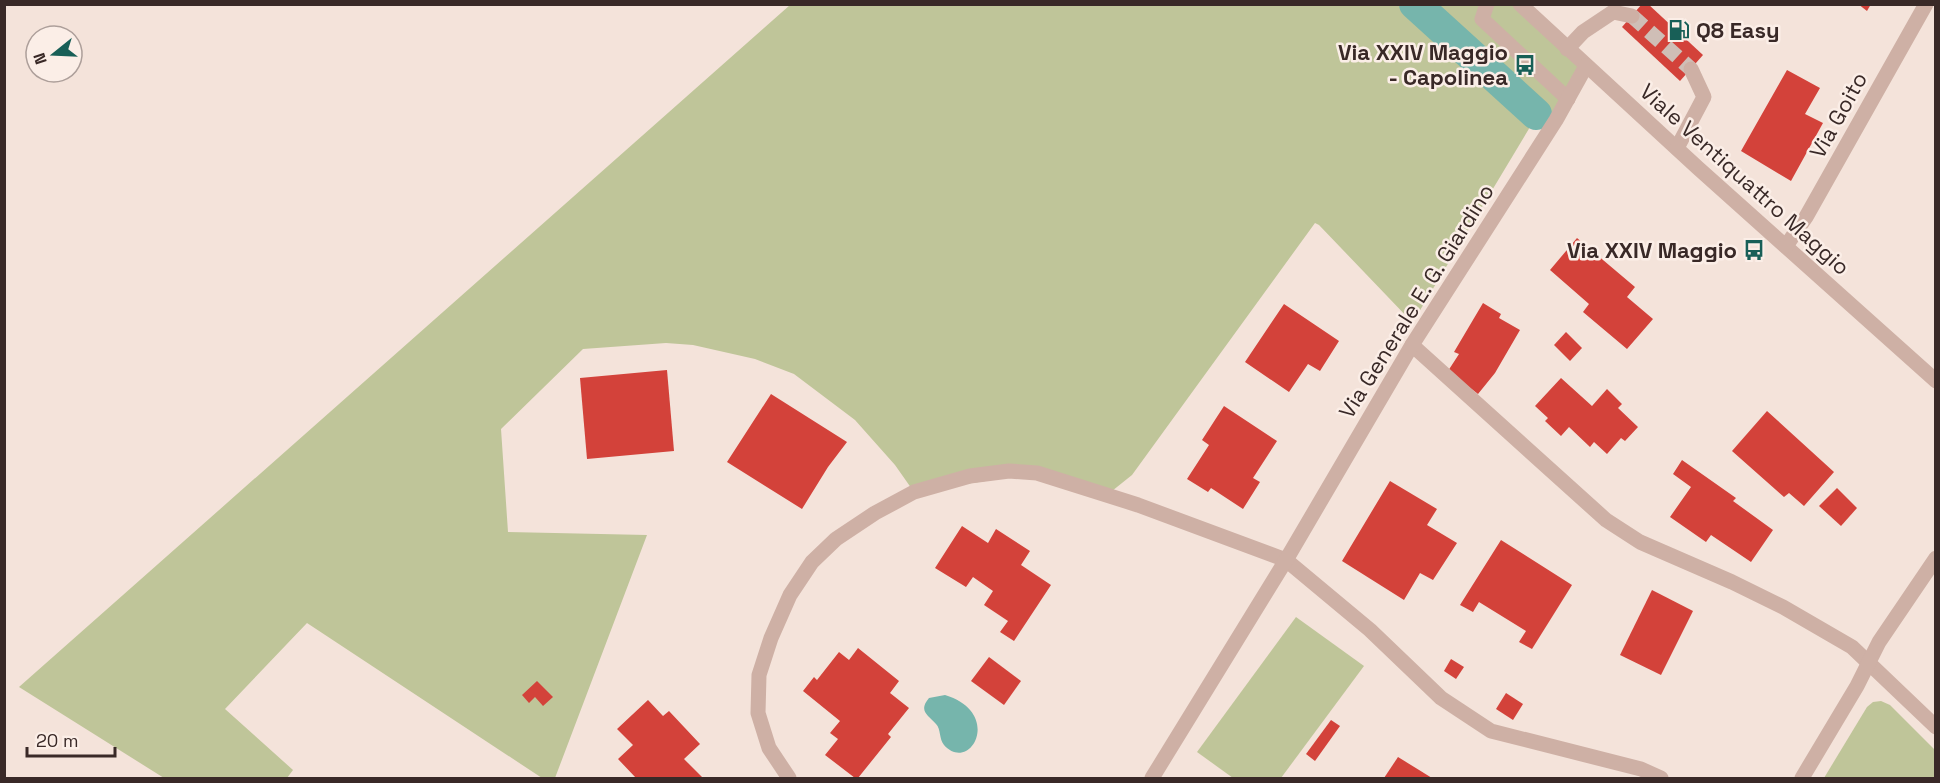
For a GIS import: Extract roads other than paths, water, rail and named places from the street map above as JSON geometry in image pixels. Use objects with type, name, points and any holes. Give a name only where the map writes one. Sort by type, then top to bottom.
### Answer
[{"type":"street","points":[[1487,4],[1482,19],[1568,99]]},
{"type":"street","name":"Via Goito","points":[[1786,246],[1812,207],[1926,4]]},
{"type":"street","name":"Viale Ventiquattro Maggio","points":[[1525,6],[1567,49],[1935,381]]},
{"type":"street","points":[[1567,49],[1583,32],[1613,12],[1632,16]]},
{"type":"street","name":"Via Generale E. G. Giardino","points":[[1152,778],[1286,560],[1412,345],[1568,99],[1586,66]]},
{"type":"street","points":[[1677,148],[1704,97],[1690,69]]},
{"type":"street","points":[[1412,345],[1623,533],[1783,607],[1852,647],[1935,727]]},
{"type":"street","points":[[789,778],[769,748],[758,712],[759,675],[771,638],[790,595],[812,562],[836,539],[865,519],[915,492],[970,476],[1009,471],[1037,472],[1138,505],[1286,560],[1371,630],[1441,698],[1491,731],[1641,769],[1661,778]]},
{"type":"street","points":[[1802,778],[1857,686],[1879,642],[1935,558]]},
{"type":"water","points":[[945,695],[963,704],[973,714],[977,726],[976,738],[971,747],[963,752],[954,752],[944,745],[938,726],[924,710],[929,698]]},
{"type":"waterway","points":[[1415,4],[1536,114]]},
{"type":"tunnel","points":[[1632,16],[1691,69]]},
{"type":"place","name":"Q8 Easy","points":[[1679,30]]},
{"type":"place","name":"Via XXIV Maggio - Capolinea","points":[[1525,65]]},
{"type":"place","name":"Via XXIV Maggio","points":[[1754,250]]}]
